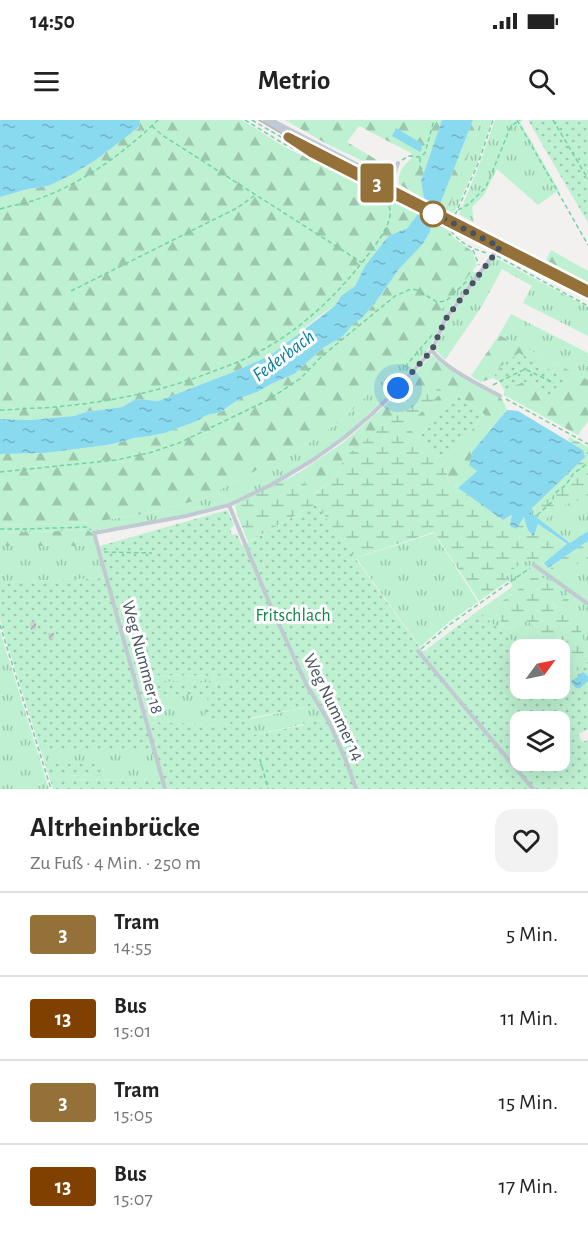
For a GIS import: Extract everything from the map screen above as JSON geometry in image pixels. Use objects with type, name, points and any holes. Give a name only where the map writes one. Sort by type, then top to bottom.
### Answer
[{"type":"street","points":[[267,120],[371,174],[420,206],[588,292]]},
{"type":"lane","points":[[390,186],[398,164]]},
{"type":"lane","points":[[94,533],[186,516],[229,505],[271,485],[313,460],[372,414],[432,350],[445,320],[500,247]]},
{"type":"lane","points":[[432,350],[443,363],[500,396]]},
{"type":"lane","name":"Weg Nummer 14","points":[[229,505],[283,633],[306,684],[329,722],[356,789]]},
{"type":"lane","name":"Weg Nummer 18","points":[[94,533],[165,789]]},
{"type":"lane","points":[[534,565],[588,604]]},
{"type":"lane","points":[[418,651],[533,789]]},
{"type":"path","points":[[0,209],[34,200],[68,185],[125,149],[158,120]]},
{"type":"path","points":[[245,120],[284,144],[391,197]]},
{"type":"path","points":[[252,120],[302,152]]},
{"type":"path","points":[[398,164],[409,156],[420,157],[425,153],[434,120]]},
{"type":"path","points":[[454,216],[478,164],[493,120]]},
{"type":"path","points":[[457,211],[469,204],[486,187],[511,126],[518,120],[588,244]]},
{"type":"path","points":[[554,120],[588,179]]},
{"type":"path","points":[[152,126],[162,135],[362,262]]},
{"type":"path","points":[[420,157],[420,167],[424,170]]},
{"type":"path","points":[[0,410],[85,404],[114,400],[164,388],[240,362],[270,345],[315,312],[345,284],[362,262],[386,228],[390,217],[387,195],[390,186]]},
{"type":"path","points":[[71,291],[237,208],[255,195]]},
{"type":"path","points":[[447,225],[456,238],[474,250],[494,254],[588,306]]},
{"type":"path","points":[[474,250],[481,272]]},
{"type":"path","points":[[0,472],[116,460],[149,453],[179,442],[268,400],[301,378],[321,357],[395,296],[411,289],[437,302],[446,301],[469,279]]},
{"type":"path","points":[[405,367],[432,336]]},
{"type":"path","points":[[500,382],[525,369],[554,383]]},
{"type":"path","points":[[500,396],[588,444]]},
{"type":"path","points":[[537,515],[552,501],[554,494],[566,485],[573,474],[588,464]]},
{"type":"path","points":[[0,529],[87,527],[94,533]]},
{"type":"path","points":[[100,552],[152,553]]},
{"type":"path","points":[[418,651],[449,625],[534,565]]},
{"type":"path","points":[[0,626],[51,789]]},
{"type":"path","points":[[260,759],[268,789]]},
{"type":"green space","points":[[140,120],[242,120],[283,146],[419,214],[413,224],[386,239],[365,266],[355,286],[341,296],[336,305],[271,355],[158,401],[136,399],[122,407],[74,416],[29,420],[0,419],[0,197],[48,186],[139,128]]},
{"type":"green space","points":[[285,120],[442,120],[421,181],[424,199],[399,184],[400,172],[412,158],[411,153],[359,126],[347,142],[392,169],[390,174],[327,144]]},
{"type":"green space","points":[[473,120],[481,120],[448,211],[439,207]]},
{"type":"green space","points":[[481,120],[492,120],[477,164],[454,213],[448,211]]},
{"type":"green space","points":[[495,120],[523,120],[520,122],[559,190],[538,205],[497,169],[484,195],[472,207],[474,223],[459,214]]},
{"type":"green space","points":[[528,120],[588,120],[588,223],[532,127]]},
{"type":"green space","points":[[432,221],[446,228],[455,239],[472,251],[477,265],[396,367],[343,419],[312,441],[202,499],[148,513],[94,522],[0,525],[0,454],[45,453],[107,445],[165,433],[207,415],[221,412],[243,397],[294,374],[361,319],[399,269],[422,245],[430,232]]},
{"type":"green space","points":[[551,250],[588,271],[588,282],[546,260]]},
{"type":"green space","points":[[494,257],[588,307],[588,336],[523,303],[532,286],[502,269],[482,306],[445,360],[435,349],[447,322]]},
{"type":"green space","points":[[472,271],[479,273],[451,308],[429,348],[407,374],[344,436],[290,473],[230,502],[181,516],[97,530],[91,533],[88,530],[0,533],[0,525],[94,522],[148,513],[202,499],[312,441],[343,419],[396,367]]},
{"type":"green space","points":[[511,314],[588,353],[588,380],[499,335]]},
{"type":"green space","points":[[499,335],[588,380],[588,421],[578,435],[504,395],[504,390],[523,382],[501,366],[493,378],[481,382],[471,376]]},
{"type":"green space","points":[[519,353],[565,378],[554,397],[523,382],[504,390],[500,382],[493,378],[501,366]]},
{"type":"green space","points":[[432,355],[443,365],[502,399],[507,410],[472,452],[477,471],[458,488],[449,484],[444,461],[485,415],[459,395],[417,439],[407,425],[442,392],[346,456],[332,481],[313,494],[297,474],[344,442],[386,405]]},
{"type":"green space","points":[[436,383],[442,392],[408,425],[417,439],[444,461],[449,484],[503,520],[513,515],[516,528],[524,517],[534,536],[538,524],[567,545],[544,563],[527,560],[504,575],[508,581],[479,601],[434,532],[355,558],[316,504],[248,542],[235,506],[238,502],[297,474],[314,494],[332,481],[346,456]]},
{"type":"green space","points":[[459,395],[485,415],[444,461],[417,439]]},
{"type":"green space","points":[[569,437],[588,447],[588,501],[576,501],[555,508],[543,523],[530,512],[532,508],[583,450],[568,440]]},
{"type":"green space","points":[[576,501],[588,501],[588,531],[570,543],[543,523],[554,508]]},
{"type":"green space","name":"Fritschlach","points":[[316,504],[423,652],[478,611],[510,639],[510,699],[570,699],[570,676],[588,663],[588,676],[583,672],[580,687],[588,681],[588,729],[578,734],[582,742],[588,740],[588,789],[53,789],[2,628],[0,582],[108,578],[100,546],[227,510],[234,525],[230,529],[232,535],[237,534],[242,546]],"holes":[[[136,675],[235,676],[236,683],[138,681]],[[141,694],[208,694],[205,719],[230,721],[231,725],[150,722]],[[317,705],[325,720],[303,722],[304,725],[253,735],[250,718]],[[151,750],[160,779],[51,780],[51,776],[105,775],[101,764],[47,764],[42,751]]]},
{"type":"green space","points":[[88,530],[93,534],[96,546],[0,546],[0,533]]},
{"type":"green space","points":[[434,533],[478,602],[449,622],[420,647],[356,558]]},
{"type":"green space","points":[[588,541],[588,560],[586,559],[559,575],[549,567]]},
{"type":"green space","points":[[0,546],[96,546],[105,578],[0,582]]},
{"type":"green space","points":[[586,558],[588,560],[588,653],[580,629],[566,613],[569,593],[558,607],[550,602],[531,578],[493,608],[507,631],[518,622],[529,622],[537,628],[543,639],[510,639],[478,611],[513,586],[503,575],[527,560],[544,563],[559,575]]},
{"type":"green space","points":[[531,578],[545,578],[555,586],[550,602],[557,607],[569,592],[576,598],[566,613],[582,622],[582,634],[588,652],[588,663],[578,671],[574,667],[578,657],[570,653],[570,639],[543,639],[537,628],[529,622],[518,622],[507,631],[493,608]]},
{"type":"green space","points":[[0,631],[49,789],[0,789]]},
{"type":"green space","points":[[570,653],[578,657],[574,667],[578,671],[570,677]]},
{"type":"green space","points":[[136,675],[236,676],[236,684],[137,681]]},
{"type":"green space","points":[[141,694],[209,694],[231,721],[231,725],[150,722]]},
{"type":"green space","points":[[317,705],[326,720],[304,722],[304,724],[253,735],[250,719]]},
{"type":"green space","points":[[42,750],[152,750],[160,779],[51,780],[50,776],[105,775],[101,764],[47,764]]},
{"type":"water","points":[[0,120],[140,120],[139,127],[97,159],[71,175],[48,186],[0,197]]},
{"type":"water","points":[[442,120],[473,120],[439,207],[424,199],[421,181]]},
{"type":"water","points":[[396,128],[421,143],[420,152],[392,136]]},
{"type":"water","points":[[419,214],[432,221],[430,232],[422,245],[399,269],[361,319],[294,374],[243,397],[221,412],[207,415],[165,433],[107,445],[45,453],[0,454],[0,419],[29,420],[74,416],[122,407],[136,399],[158,401],[271,355],[336,305],[341,296],[355,286],[365,266],[386,239],[413,224]]},
{"type":"water","points":[[507,410],[518,411],[583,450],[585,457],[532,508],[531,513],[570,543],[588,531],[588,541],[548,568],[544,563],[567,544],[538,524],[534,536],[528,530],[524,517],[516,529],[510,525],[512,515],[503,520],[458,488],[477,471],[469,465],[472,452]]},
{"type":"water","points":[[583,672],[588,676],[588,681],[580,688],[576,688],[571,682]]},
{"type":"building","points":[[30,622],[36,622],[36,629],[31,630]]},
{"type":"building","points":[[48,633],[54,633],[54,639],[49,639]]},
{"type":"waterway","name":"Federbach","points":[[414,229],[427,211],[436,190]]},
{"type":"tram line","points":[[259,120],[588,290]]},
{"type":"tram line","name":"3","points":[[588,290],[288,137],[312,153],[588,293]]},
{"type":"route","points":[[398,388],[432,350],[445,320],[500,247],[433,214]]}]
